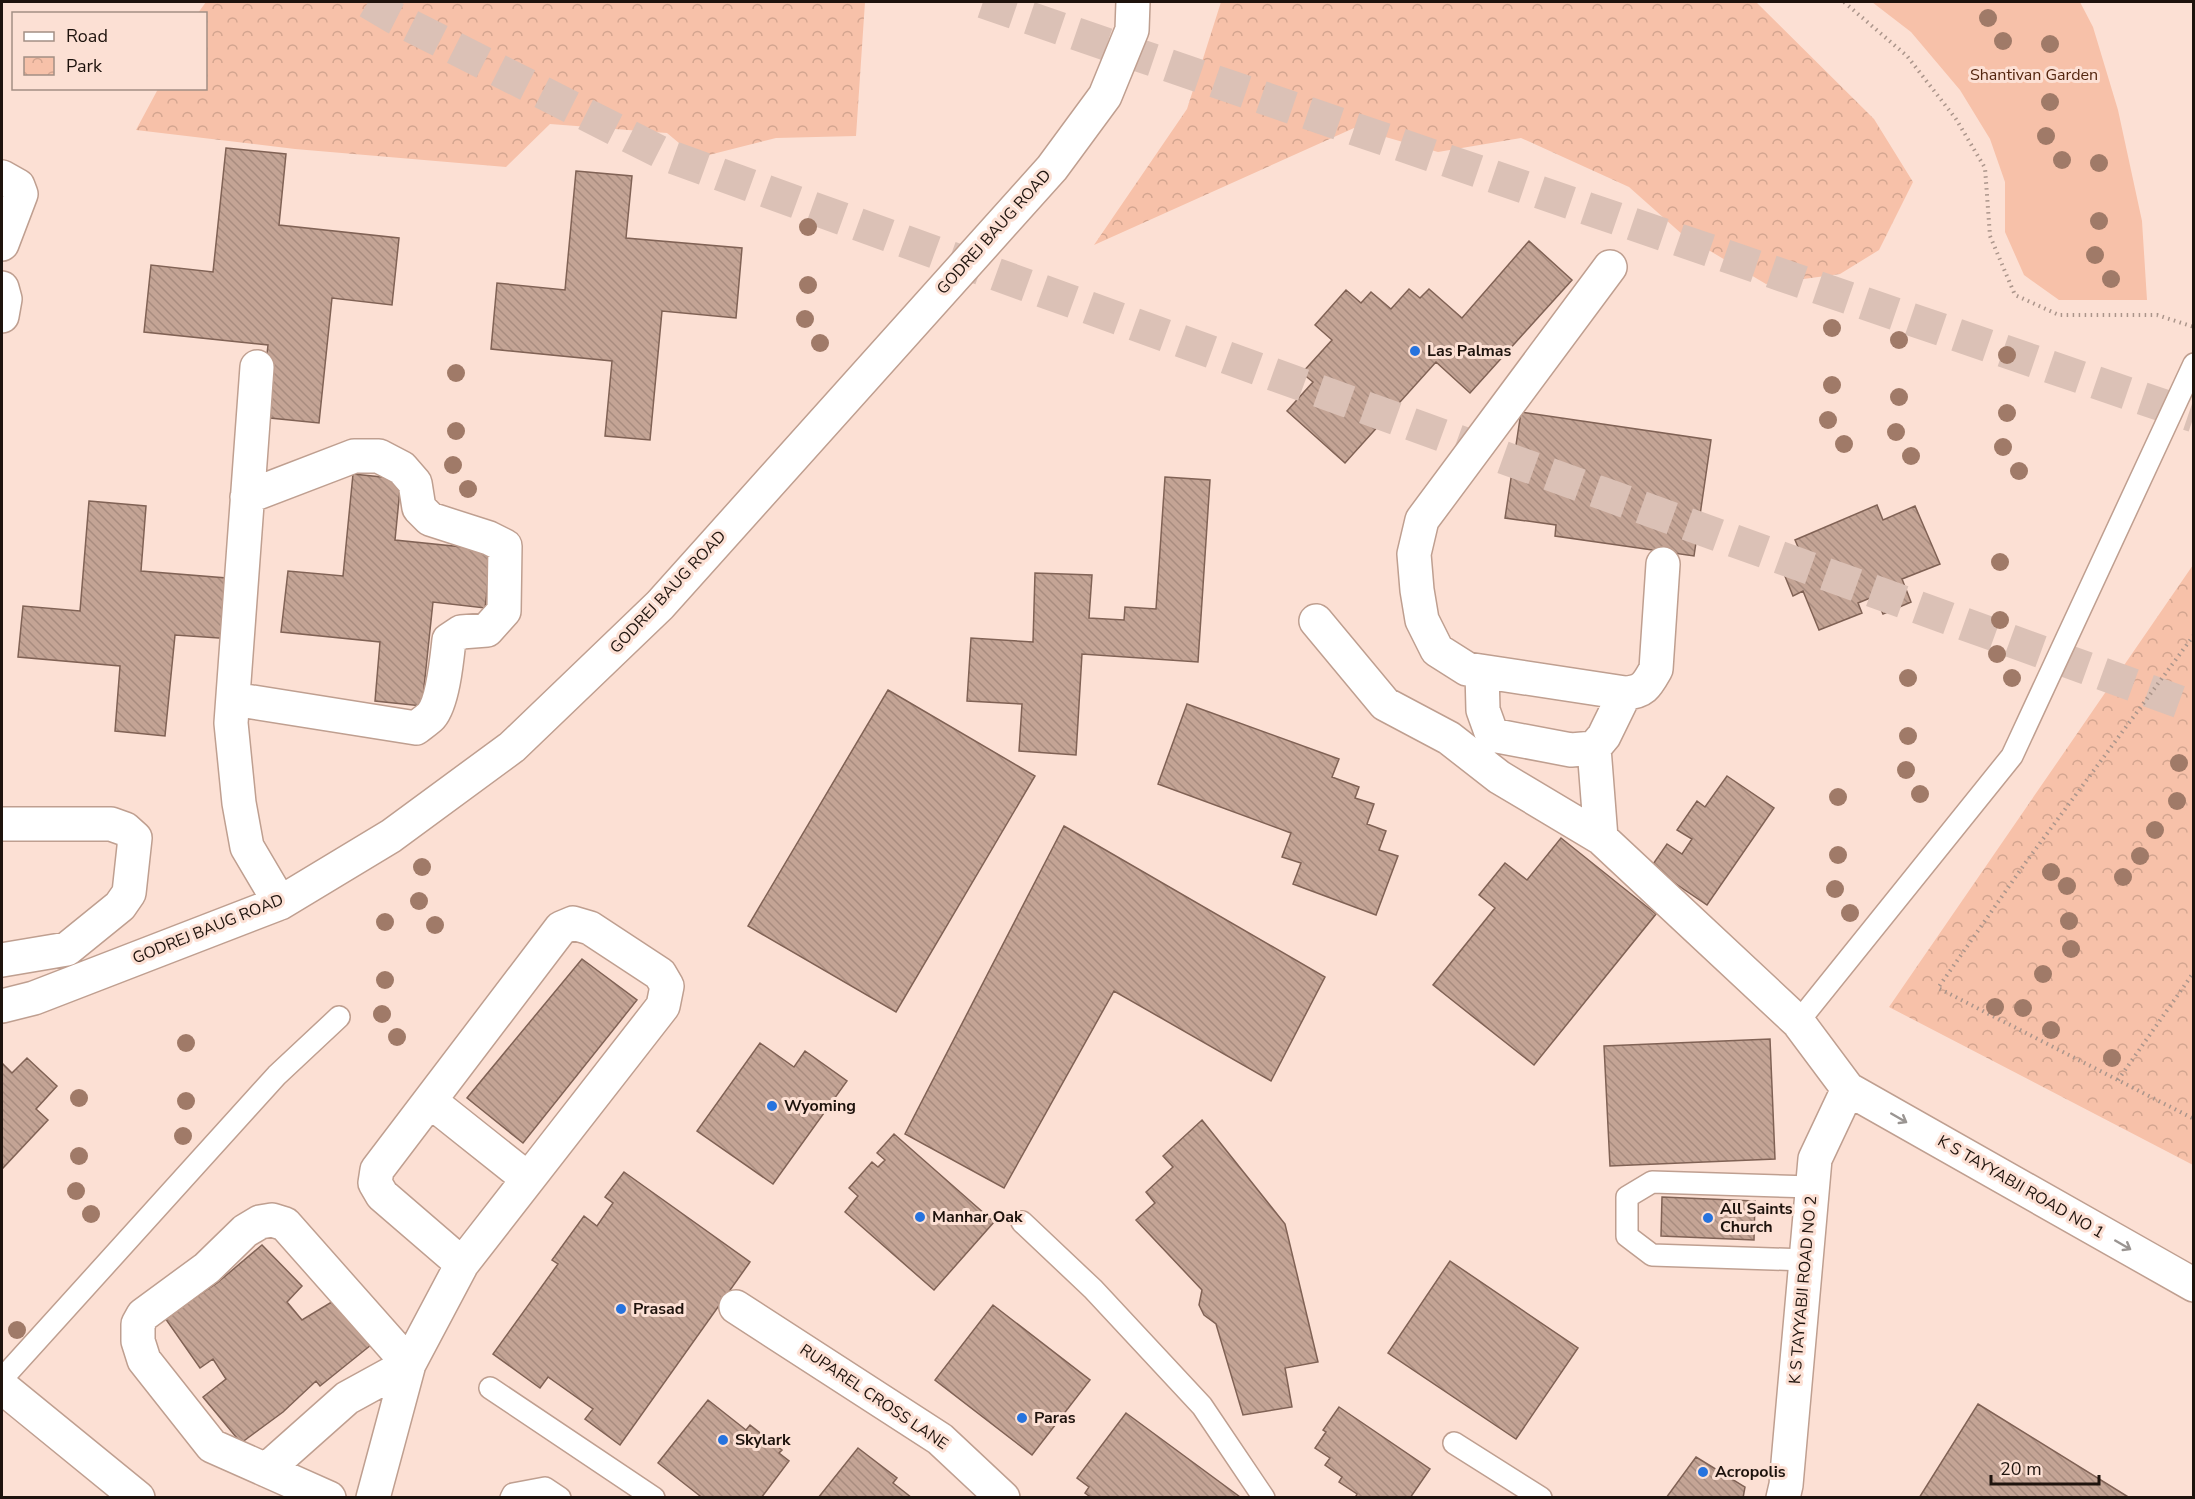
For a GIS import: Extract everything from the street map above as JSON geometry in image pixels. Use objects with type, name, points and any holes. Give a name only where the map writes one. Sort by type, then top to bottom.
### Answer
[{"type":"street","name":"GODREJ BAUG ROAD","points":[[2,1006],[34,998],[280,903],[390,836],[512,747],[660,605],[1052,168],[1105,96],[1131,30],[1133,2]]},
{"type":"street","points":[[2,177],[18,186],[21,194],[2,244]]},
{"type":"street","points":[[1610,267],[1422,520],[1414,554],[1422,620],[1437,650],[1467,669],[1624,693],[1637,693],[1648,684],[1656,669],[1663,564]]},
{"type":"street","points":[[2,288],[5,299],[2,316]]},
{"type":"street","points":[[257,367],[231,723],[239,803],[247,847],[280,903]]},
{"type":"street","points":[[233,699],[416,728],[432,715],[447,663],[449,640],[461,632],[487,630],[504,610],[505,546],[489,538],[430,519],[418,508],[415,483],[402,468],[378,456],[354,456],[247,497]]},
{"type":"street","points":[[1316,621],[1385,704],[1449,738],[1499,777],[1600,838],[1798,1022],[1848,1089]]},
{"type":"street","points":[[1482,672],[1484,710],[1492,735],[1571,750],[1594,748]]},
{"type":"street","points":[[1600,838],[1594,748],[1604,736],[1624,693]]},
{"type":"street","points":[[2,824],[111,824],[125,828],[135,838],[129,893],[120,906],[67,949],[2,960]]},
{"type":"street","points":[[373,1497],[409,1364],[462,1264],[663,1006],[667,986],[660,974],[590,928],[573,923],[561,928],[377,1170],[375,1183],[382,1195],[462,1264]]},
{"type":"street","name":"K S TAYYABJI ROAD NO 2","points":[[1783,1497],[1787,1474],[1815,1159],[1848,1089]]},
{"type":"street","name":"K S TAYYABJI ROAD NO 1","points":[[1848,1089],[2193,1285]]},
{"type":"street","points":[[430,1101],[528,1179]]},
{"type":"street","points":[[329,1497],[212,1446],[144,1360],[138,1341],[138,1324],[143,1315],[207,1268],[245,1231],[260,1222],[272,1220],[285,1224],[409,1364]]},
{"type":"street","name":"RUPAREL CROSS LANE","points":[[736,1307],[940,1438],[1003,1497]]},
{"type":"street","points":[[266,1470],[346,1398],[409,1364]]},
{"type":"street","points":[[2,1387],[138,1497]]},
{"type":"lane","points":[[1798,1022],[2012,756],[2193,364]]},
{"type":"lane","points":[[2,1379],[277,1075],[339,1017]]},
{"type":"lane","points":[[1806,1260],[1652,1255],[1627,1236],[1627,1197],[1652,1182],[1812,1187]]},
{"type":"lane","points":[[1022,1222],[1093,1289],[1202,1406],[1245,1473],[1264,1497]]},
{"type":"lane","points":[[490,1388],[654,1497]]},
{"type":"lane","points":[[1454,1443],[1540,1497]]},
{"type":"lane","points":[[511,1497],[513,1494],[545,1488],[560,1497]]},
{"type":"path","points":[[1844,2],[1907,56],[1956,119],[1985,168],[1990,236],[2015,295],[2059,315],[2157,315],[2193,327]]},
{"type":"path","points":[[2193,634],[2033,852],[1938,988],[2193,1119]]},
{"type":"path","points":[[2118,1080],[2193,972]]},
{"type":"green space","points":[[206,2],[865,2],[856,136],[776,138],[697,158],[667,133],[550,124],[506,167],[295,149],[136,130],[157,90],[207,90],[207,12],[199,12]]},
{"type":"green space","points":[[1221,2],[1756,2],[1874,119],[1913,182],[1879,250],[1840,274],[1766,284],[1683,235],[1629,187],[1521,138],[1438,152],[1354,128],[1094,245],[1187,109]]},
{"type":"green space","name":"Shantivan Garden","points":[[1872,2],[2080,2],[2093,27],[2118,110],[2142,221],[2147,300],[2059,300],[2024,275],[2005,232],[2005,182],[1990,139],[1960,90],[1911,32]]},
{"type":"green space","points":[[2193,565],[2193,1165],[1889,1007]]},
{"type":"building","points":[[226,148],[286,154],[279,225],[399,238],[392,305],[332,298],[319,423],[260,417],[268,345],[144,332],[151,265],[213,272]]},
{"type":"building","points":[[576,171],[632,176],[626,238],[742,248],[736,318],[662,311],[650,440],[605,436],[612,361],[491,349],[497,283],[565,290]]},
{"type":"building","name":"Las Palmas","points":[[1529,241],[1572,280],[1470,393],[1436,362],[1345,463],[1287,411],[1313,382],[1302,373],[1332,340],[1315,325],[1346,290],[1361,303],[1371,292],[1391,309],[1409,289],[1420,298],[1429,289],[1462,318]]},
{"type":"building","points":[[1521,412],[1711,440],[1694,556],[1555,536],[1556,525],[1505,518]]},
{"type":"building","points":[[353,474],[401,479],[395,540],[492,550],[485,608],[433,602],[422,706],[375,701],[380,642],[281,632],[288,571],[343,576]]},
{"type":"building","points":[[1165,477],[1210,480],[1198,662],[1082,654],[1076,755],[1019,751],[1022,704],[967,701],[971,638],[1033,642],[1035,573],[1092,575],[1089,618],[1124,620],[1125,607],[1156,609]]},
{"type":"building","points":[[89,501],[146,506],[141,571],[239,579],[233,639],[175,635],[165,736],[115,731],[120,666],[18,657],[23,606],[80,611]]},
{"type":"building","points":[[1877,505],[1883,520],[1915,506],[1940,564],[1902,579],[1911,602],[1883,614],[1875,596],[1858,603],[1862,613],[1819,630],[1803,591],[1793,596],[1780,564],[1802,556],[1795,540]]},
{"type":"building","points":[[888,690],[1035,776],[896,1012],[748,926]]},
{"type":"building","points":[[1187,704],[1339,759],[1332,777],[1359,787],[1355,798],[1374,804],[1367,824],[1386,831],[1379,850],[1398,856],[1376,915],[1293,884],[1301,863],[1282,857],[1291,833],[1158,784]]},
{"type":"building","points":[[1727,776],[1774,808],[1707,905],[1651,867],[1667,844],[1682,854],[1692,839],[1677,830],[1697,801],[1705,807]]},
{"type":"building","points":[[1064,826],[1325,977],[1271,1081],[1114,991],[1004,1188],[905,1134]]},
{"type":"building","points":[[1561,838],[1656,914],[1534,1065],[1433,985],[1495,908],[1479,895],[1505,863],[1527,880]]},
{"type":"building","points":[[582,959],[637,1000],[523,1143],[467,1098]]},
{"type":"building","points":[[1770,1039],[1775,1159],[1610,1166],[1604,1046]]},
{"type":"building","name":"Wyoming","points":[[760,1043],[794,1067],[805,1051],[847,1081],[773,1184],[697,1131]]},
{"type":"building","points":[[27,1058],[57,1086],[36,1109],[48,1120],[2,1169],[2,1066],[3,1064],[12,1073]]},
{"type":"building","points":[[1202,1120],[1285,1224],[1318,1362],[1285,1368],[1292,1407],[1243,1415],[1216,1324],[1204,1315],[1199,1305],[1202,1290],[1136,1220],[1155,1203],[1146,1192],[1173,1167],[1163,1156]]},
{"type":"building","name":"Manhar Oak","points":[[894,1134],[994,1222],[934,1290],[845,1212],[858,1196],[849,1188],[872,1162],[878,1167],[885,1160],[877,1153]]},
{"type":"building","name":"Prasad","points":[[624,1172],[750,1262],[620,1445],[585,1419],[593,1409],[548,1377],[540,1388],[493,1354],[558,1264],[552,1260],[584,1216],[597,1226],[613,1203],[605,1197]]},
{"type":"building","name":"All Saints Church","points":[[1662,1197],[1755,1201],[1754,1240],[1661,1236]]},
{"type":"building","points":[[262,1245],[302,1286],[287,1302],[302,1320],[335,1300],[371,1345],[320,1386],[316,1381],[283,1412],[241,1443],[203,1397],[226,1379],[213,1359],[200,1368],[165,1318],[217,1283]]},
{"type":"building","points":[[1450,1261],[1578,1348],[1516,1439],[1388,1353]]},
{"type":"building","name":"Paras","points":[[993,1305],[1090,1380],[1032,1455],[935,1380]]},
{"type":"building","name":"Skylark","points":[[708,1400],[746,1430],[750,1425],[782,1450],[779,1453],[789,1461],[761,1498],[698,1498],[700,1496],[658,1463]]},
{"type":"building","points":[[1978,1404],[2130,1498],[1919,1498]]},
{"type":"building","points":[[1339,1407],[1430,1469],[1410,1498],[1355,1498],[1357,1494],[1339,1482],[1342,1477],[1325,1465],[1330,1458],[1315,1448],[1326,1432],[1323,1430]]},
{"type":"building","points":[[1126,1413],[1240,1497],[1092,1498],[1085,1493],[1089,1487],[1077,1478]]},
{"type":"building","points":[[858,1448],[897,1478],[893,1483],[912,1498],[818,1498]]},
{"type":"building","name":"Acropolis","points":[[1696,1457],[1745,1487],[1743,1498],[1666,1498]]},
{"type":"tunnel","points":[[368,2],[395,18],[666,155],[2194,707]]},
{"type":"tunnel","points":[[983,2],[2194,416]]},
{"type":"place","name":"Las Palmas","points":[[1415,351]]},
{"type":"place","name":"Wyoming","points":[[772,1106]]},
{"type":"place","name":"Manhar Oak","points":[[920,1217]]},
{"type":"place","name":"All Saints Church","points":[[1708,1218]]},
{"type":"place","name":"Prasad","points":[[621,1309]]},
{"type":"place","name":"Paras","points":[[1022,1418]]},
{"type":"place","name":"Skylark","points":[[723,1440]]},
{"type":"place","name":"Acropolis","points":[[1703,1472]]}]
